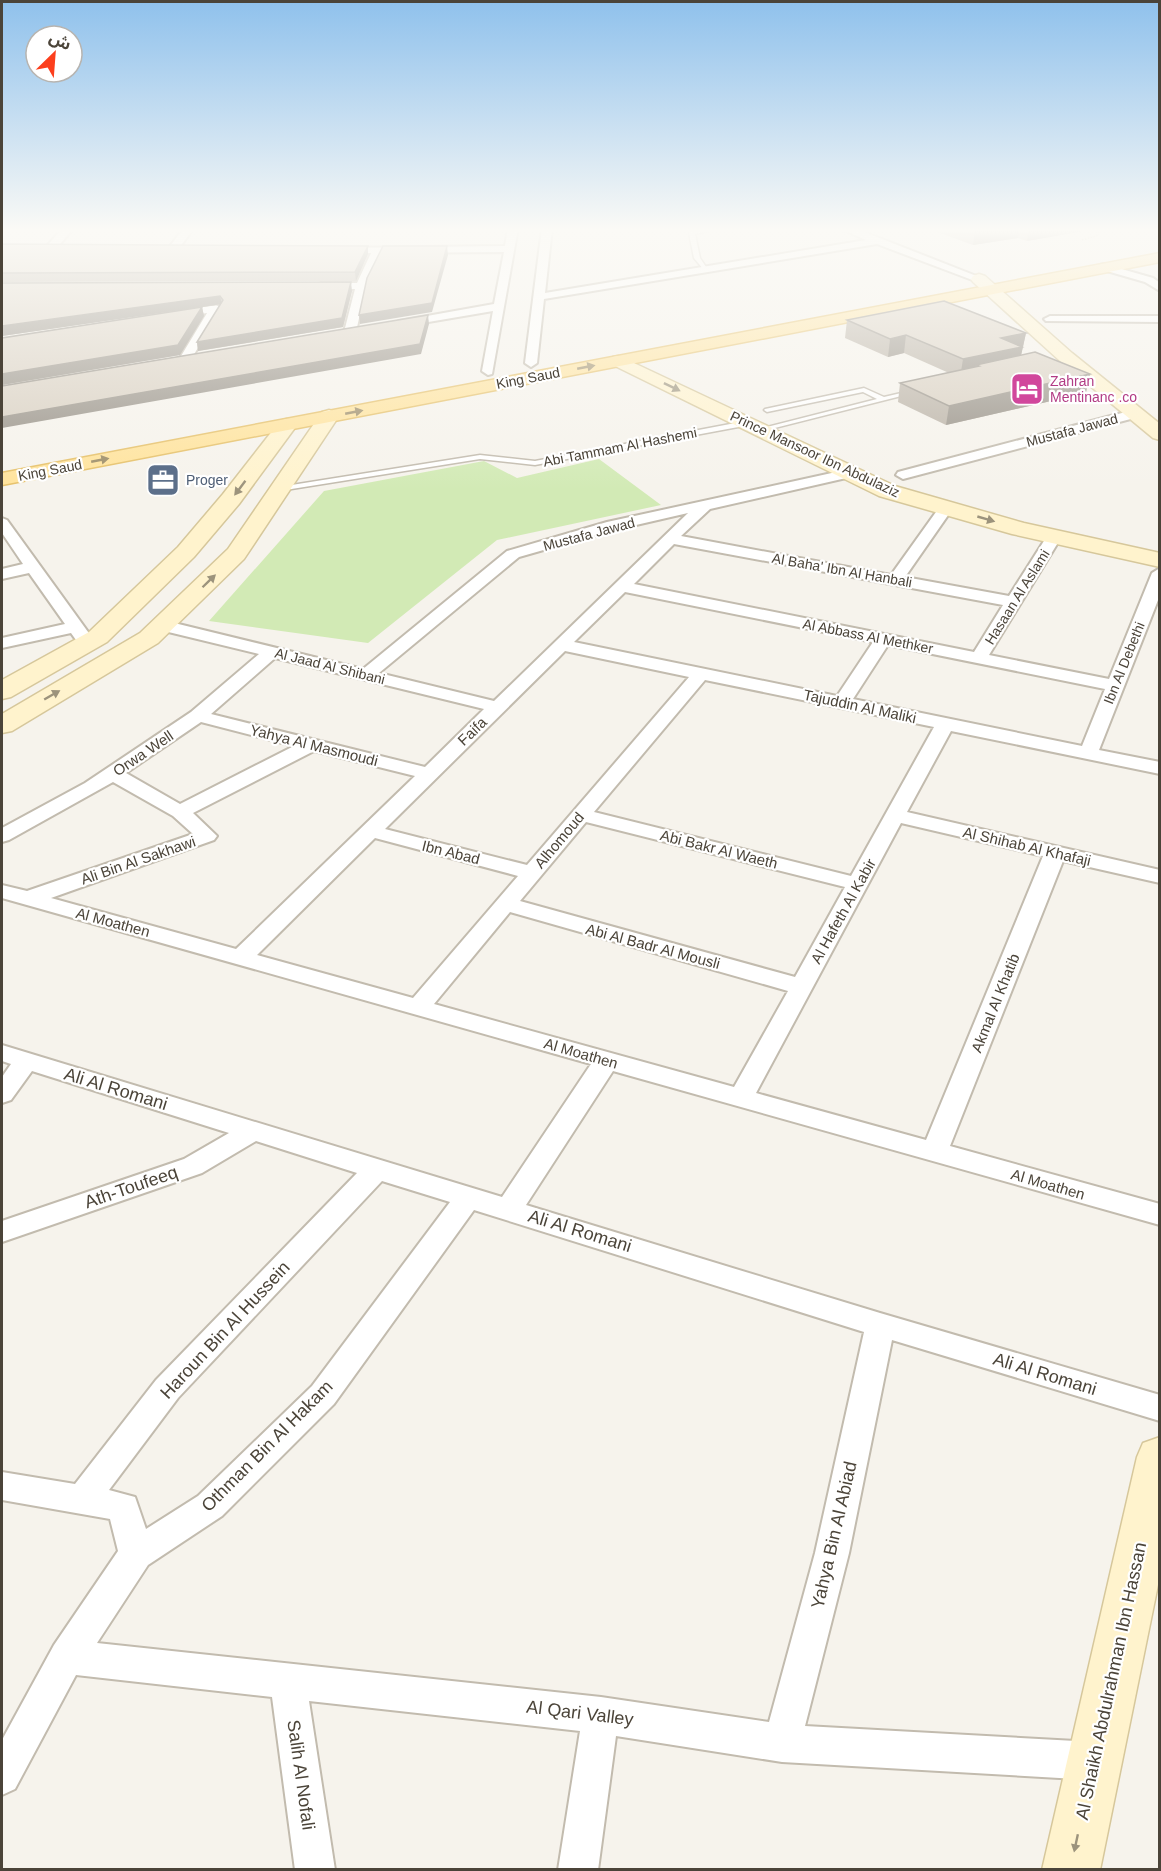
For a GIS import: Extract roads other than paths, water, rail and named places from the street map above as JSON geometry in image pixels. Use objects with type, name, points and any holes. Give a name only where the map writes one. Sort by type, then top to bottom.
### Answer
[{"type":"main road","name":"King Saud","points":[[2,463],[795,315]]},
{"type":"main road","name":"King Saud","points":[[2,479],[619,361],[830,315]]},
{"type":"street","points":[[159,317],[170,315]]},
{"type":"street","points":[[185,361],[212,315]]},
{"type":"street","points":[[350,332],[354,315]]},
{"type":"street","points":[[384,326],[449,315]]},
{"type":"street","points":[[488,371],[498,315]]},
{"type":"street","points":[[531,363],[537,315]]},
{"type":"street","points":[[1025,315],[1066,357],[1141,401]]},
{"type":"street","points":[[1044,315],[1141,401],[1160,434]]},
{"type":"street","points":[[1050,319],[1160,319]]},
{"type":"street","points":[[654,354],[685,369]]},
{"type":"street","name":"Prince Mansoor Ibn Abdulaziz","points":[[619,361],[758,421],[850,473],[887,491],[1054,536],[1160,560]]},
{"type":"street","name":"Prince Mansoor Ibn Abdulaziz","points":[[746,400],[758,421]]},
{"type":"street","name":"Mustafa Jawad","points":[[903,475],[1141,401]]},
{"type":"street","points":[[2,724],[149,638],[162,626],[236,554],[329,417]]},
{"type":"street","name":"Prince Mansoor Ibn Abdulaziz","points":[[758,421],[791,422],[823,438]]},
{"type":"street","points":[[2,644],[82,635],[98,637],[186,552],[231,499],[287,424]]},
{"type":"street","points":[[268,451],[278,446],[298,446],[304,451]]},
{"type":"street","name":"Prince Mansoor Ibn Abdulaziz","points":[[844,448],[903,475],[1019,513],[1160,541]]},
{"type":"street","name":"Mustafa Jawad","points":[[367,674],[513,554],[607,527],[850,473]]},
{"type":"street","name":"Faifa","points":[[241,957],[704,506]]},
{"type":"street","points":[[895,580],[946,508]]},
{"type":"street","points":[[2,523],[82,635]]},
{"type":"street","name":"Hasaan Al Aslami","points":[[979,658],[1054,536]]},
{"type":"street","name":"Al Baha' Ibn Al Hanbali","points":[[670,539],[1014,602]]},
{"type":"street","points":[[2,574],[33,567]]},
{"type":"street","name":"Ibn Al Debethi","points":[[1088,754],[1160,573]]},
{"type":"street","name":"Al Abbass Al Methker","points":[[621,586],[1115,686]]},
{"type":"street","name":"Al Jaad Al Shibani","points":[[162,626],[497,707]]},
{"type":"street","points":[[2,691],[82,635]]},
{"type":"street","points":[[842,703],[884,639]]},
{"type":"street","name":"Tajuddin Al Maliki","points":[[561,645],[1160,768]]},
{"type":"street","name":"Orwa Well","points":[[2,836],[92,787],[198,716],[271,652]]},
{"type":"street","name":"Alhomoud","points":[[418,1007],[701,674]]},
{"type":"street","name":"Yahya Al Masmoudi","points":[[198,716],[429,774]]},
{"type":"street","name":"Al Hafeth Al Kabir","points":[[741,1098],[945,724]]},
{"type":"street","points":[[112,773],[180,812],[312,744]]},
{"type":"street","name":"Ali Bin Al Sakhawi","points":[[28,898],[207,836],[180,812]]},
{"type":"street","name":"Abi Bakr Al Waeth","points":[[581,815],[858,884]]},
{"type":"street","name":"Al Shihab Al Khafaji","points":[[895,815],[1160,877]]},
{"type":"street","name":"Ibn Abad","points":[[370,831],[532,873]]},
{"type":"street","name":"Akmal Al Khatib","points":[[934,1153],[1055,853]]},
{"type":"street","name":"Al Moathen","points":[[2,891],[1160,1215]]},
{"type":"street","name":"Abi Al Badr Al Mousli","points":[[505,904],[802,987]]},
{"type":"street","points":[[2,1094],[14,1058]]},
{"type":"street","name":"Ali Al Romani","points":[[14,1058],[1160,1408]]},
{"type":"street","points":[[508,1209],[607,1060]]},
{"type":"street","name":"Ath-Toufeeq","points":[[2,1232],[193,1166],[254,1130]]},
{"type":"street","name":"Haroun Bin Al Hussein","points":[[82,1501],[167,1389],[378,1168]]},
{"type":"street","name":"Othman Bin Al Hakam","points":[[2,1776],[67,1657],[136,1554],[210,1506],[323,1395],[469,1196]]},
{"type":"street","name":"Yahya Bin Al Abiad","points":[[782,1743],[832,1553],[880,1324]]},
{"type":"street","name":"Al Shaikh Abdulrahman Ibn Hassan","points":[[1071,1869],[1160,1457]]},
{"type":"street","points":[[2,1486],[123,1507],[136,1554]]},
{"type":"street","name":"Al Qari Valley","points":[[67,1657],[602,1715],[782,1743],[1094,1761]]},
{"type":"street","name":"Salih Al Nofali","points":[[288,1681],[315,1869]]},
{"type":"street","points":[[578,1869],[602,1715]]},
{"type":"lane","name":"Abi Tammam Al Hashemi","points":[[279,489],[480,457],[535,463],[758,421],[864,390],[883,399]]},
{"type":"lane","points":[[791,422],[917,392]]},
{"type":"place","name":"Zahran Mentinanc .co","points":[[1027,389]]},
{"type":"place","name":"Proger","points":[[163,480]]}]
